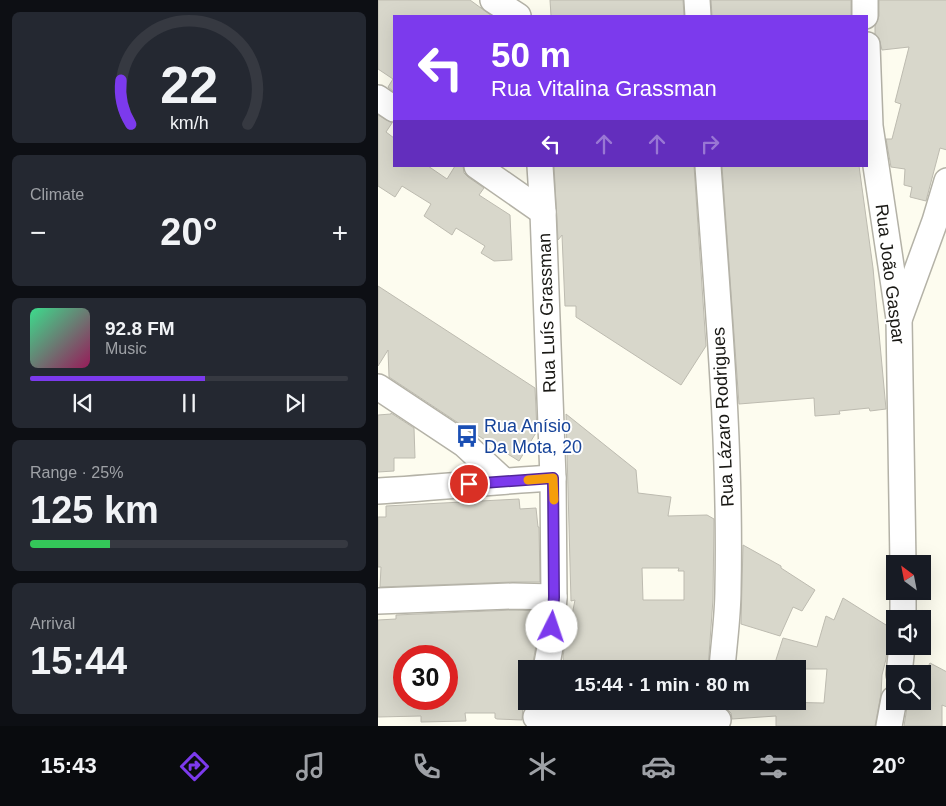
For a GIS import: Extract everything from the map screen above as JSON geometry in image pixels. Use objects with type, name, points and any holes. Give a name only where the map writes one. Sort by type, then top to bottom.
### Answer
[{"type":"street","points":[[493,0],[516,15]]},
{"type":"street","points":[[529,0],[529,15]]},
{"type":"street","points":[[697,0],[698,15]]},
{"type":"street","points":[[865,0],[866,15]]},
{"type":"street","name":"Rua João Gaspar","points":[[868,72],[870,126],[899,319],[903,555]]},
{"type":"street","points":[[378,98],[393,108]]},
{"type":"street","points":[[478,167],[543,212]]},
{"type":"street","name":"Rua Luís Grassman","points":[[540,167],[553,478],[554,597],[551,642],[548,660]]},
{"type":"street","name":"Rua Lázaro Rodrigues","points":[[708,167],[724,405],[728,511],[728,592],[723,660]]},
{"type":"street","points":[[899,319],[933,228],[946,181]]},
{"type":"street","points":[[378,387],[464,444],[504,481]]},
{"type":"street","points":[[378,491],[553,478]]},
{"type":"street","points":[[378,601],[513,596],[554,597]]},
{"type":"street","points":[[889,726],[892,710]]},
{"type":"street","points":[[537,715],[719,716]]},
{"type":"building","points":[[378,0],[470,0],[491,15],[393,15],[393,79],[378,69]]},
{"type":"building","points":[[550,0],[683,0],[684,15],[551,15]]},
{"type":"building","points":[[711,0],[851,0],[851,15],[712,15]]},
{"type":"building","points":[[879,0],[947,0],[947,150],[940,148],[926,201],[910,197],[912,187],[904,185],[905,169],[891,167],[886,139],[892,139],[901,104],[895,102],[909,47],[882,50],[879,38],[875,34],[875,26],[879,16]]},
{"type":"building","points":[[393,79],[393,91],[388,87]]},
{"type":"building","points":[[378,115],[392,123],[386,132],[393,137],[393,167],[429,167],[447,179],[454,167],[463,167],[464,173],[484,188],[479,195],[510,215],[512,260],[494,261],[481,253],[485,246],[456,228],[452,235],[424,216],[431,204],[402,186],[395,197],[378,186]]},
{"type":"building","points":[[554,167],[694,167],[706,346],[681,385],[576,317],[576,306],[565,306],[562,235],[558,240]]},
{"type":"building","points":[[722,167],[859,167],[873,268],[886,409],[870,411],[869,408],[839,411],[840,414],[815,416],[814,398],[739,404]]},
{"type":"building","points":[[378,286],[535,388],[537,431],[519,461],[389,377],[388,350],[378,366]]},
{"type":"building","points":[[391,413],[414,428],[415,458],[394,458],[394,471],[378,472],[378,415]]},
{"type":"building","points":[[566,414],[636,470],[638,493],[671,497],[668,516],[707,515],[714,519],[713,599],[709,660],[563,660],[566,635],[571,635],[571,620],[575,600],[571,601]],"holes":[[[642,568],[679,568],[678,571],[684,571],[684,600],[643,600]]]},
{"type":"building","points":[[519,499],[520,509],[536,508],[539,527],[540,582],[380,587],[381,567],[378,567],[378,517],[386,517],[386,506]]},
{"type":"building","points":[[743,545],[781,566],[781,568],[815,590],[802,611],[793,607],[780,636],[741,624]]},
{"type":"building","points":[[843,598],[886,625],[887,655],[875,726],[776,726],[776,716],[732,719],[731,713],[728,710],[806,710],[806,703],[824,703],[827,669],[806,669],[806,660],[776,660],[783,638],[817,647],[826,616],[834,620]]},
{"type":"building","points":[[513,610],[539,611],[533,660],[518,660],[518,710],[523,710],[522,720],[497,719],[495,718],[495,713],[465,713],[466,721],[421,722],[421,716],[378,717],[378,620],[396,619],[396,615]]},
{"type":"building","points":[[930,663],[947,672],[947,707],[942,705],[942,726],[904,726],[907,710],[931,710],[931,665],[929,665]]},
{"type":"slow traffic","points":[[528,480],[553,478],[554,500]]},
{"type":"place","name":"Rua Anísio Da Mota, 20","points":[[467,436]]},
{"type":"route","points":[[469,484],[553,478],[554,597],[552,627]]}]
